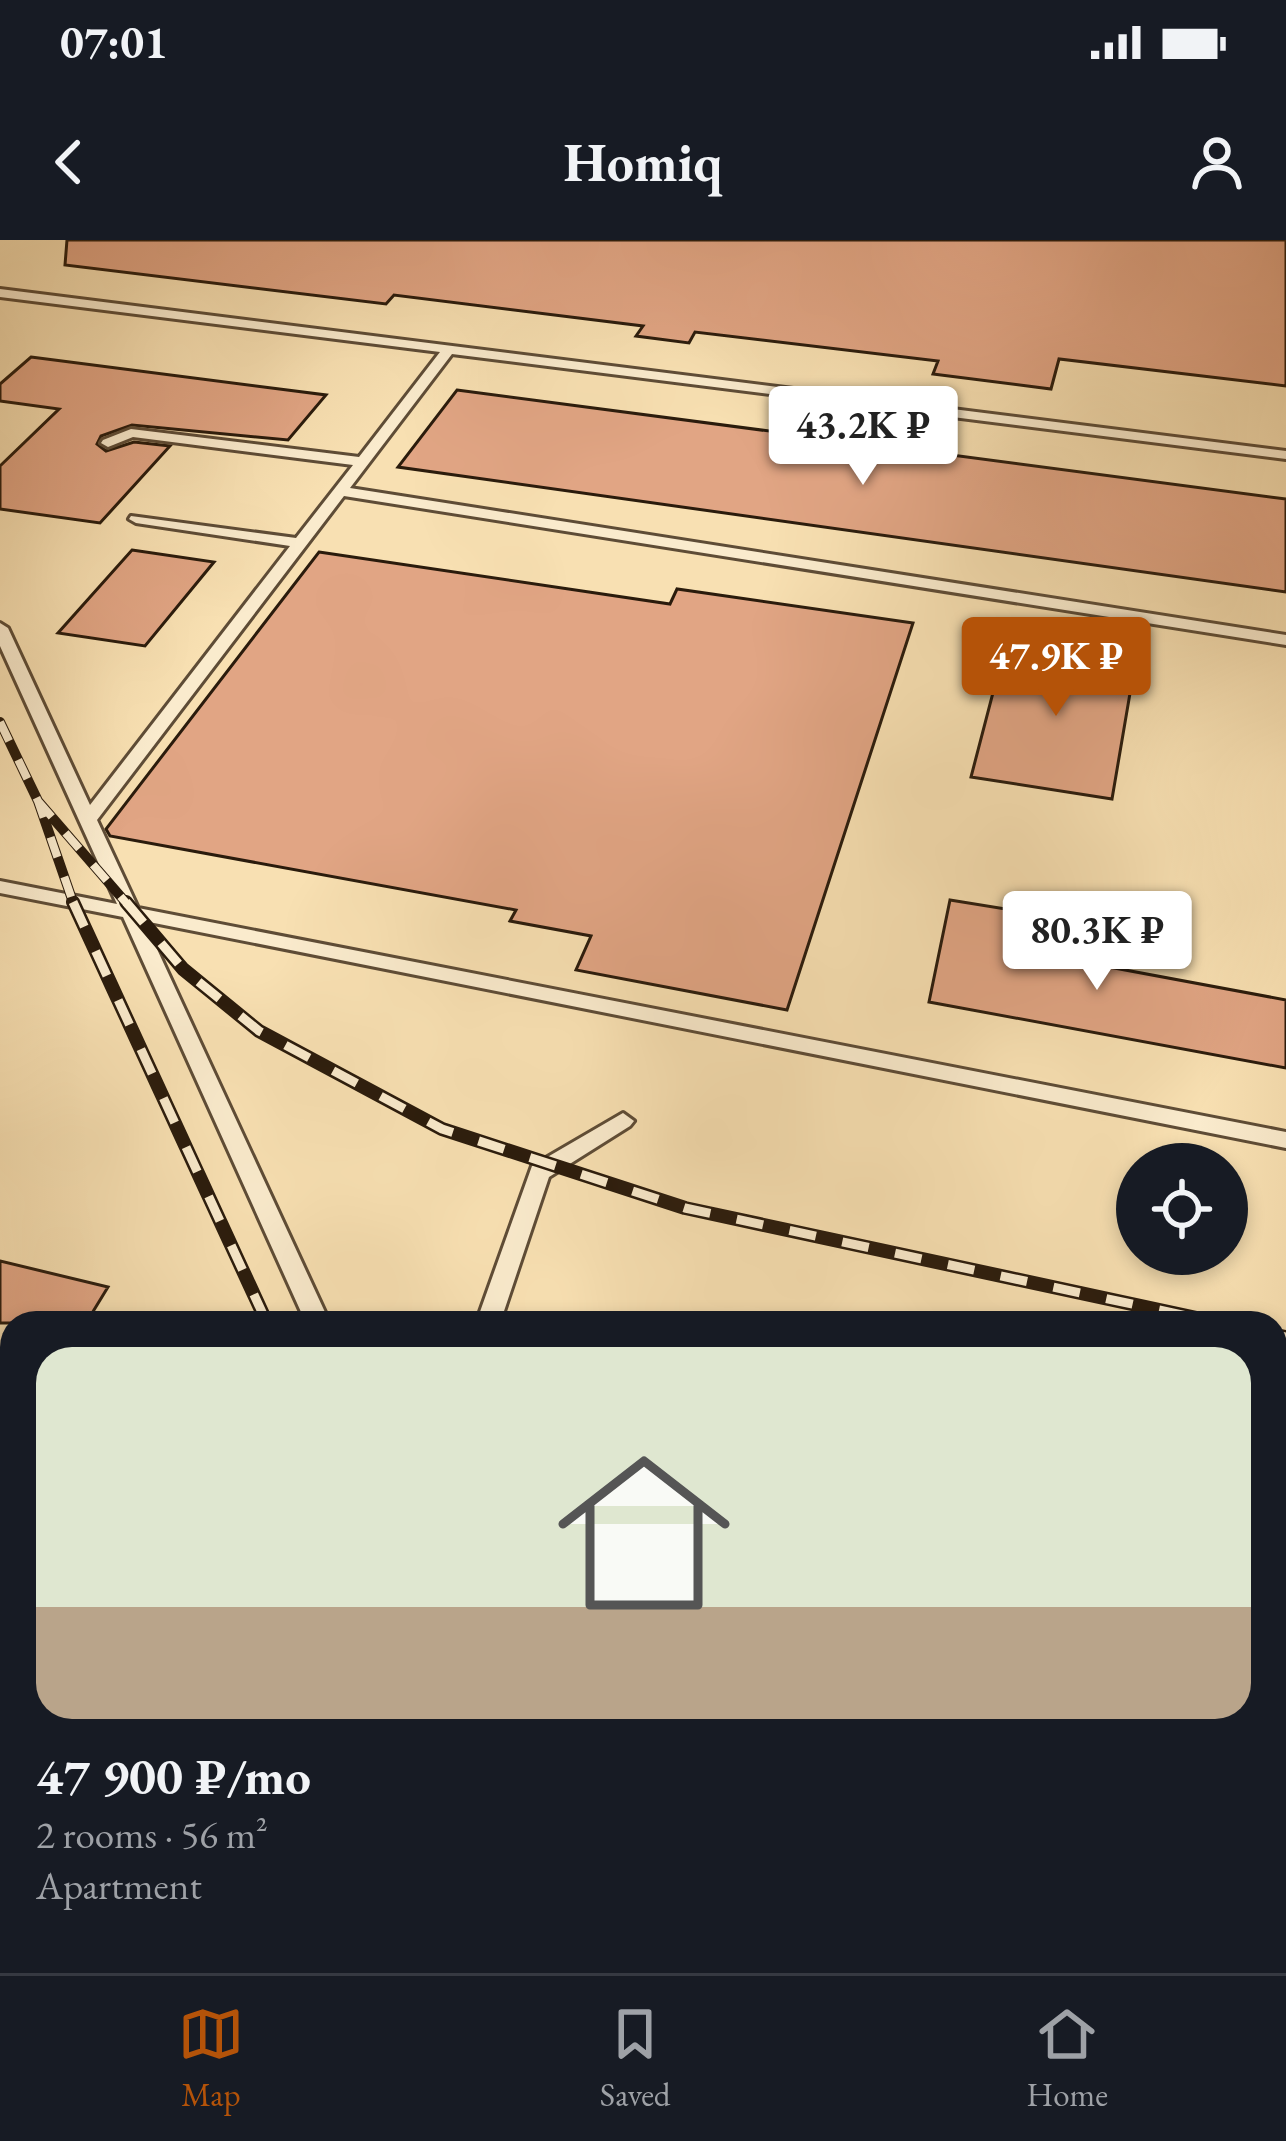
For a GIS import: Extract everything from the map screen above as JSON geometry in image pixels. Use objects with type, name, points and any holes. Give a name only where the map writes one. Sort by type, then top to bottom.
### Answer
[{"type":"lane","points":[[0,293],[1286,455]]},
{"type":"lane","points":[[88,820],[448,350]]},
{"type":"lane","points":[[108,443],[131,433],[362,462]]},
{"type":"lane","points":[[340,491],[1286,640]]},
{"type":"lane","points":[[136,519],[301,543]]},
{"type":"lane","points":[[0,628],[312,1311]]},
{"type":"lane","points":[[0,887],[1286,1140]]},
{"type":"lane","points":[[492,1311],[540,1172],[623,1121]]},
{"type":"building","points":[[67,240],[1286,240],[1286,386],[1059,359],[1051,389],[933,374],[938,361],[695,332],[689,343],[636,336],[643,326],[394,295],[386,304],[65,265]]},
{"type":"building","points":[[31,357],[326,395],[288,440],[132,425],[101,436],[97,444],[106,451],[134,442],[170,446],[100,523],[0,509],[0,466],[59,409],[0,401],[0,384]]},
{"type":"building","points":[[457,390],[1286,499],[1286,592],[398,467]]},
{"type":"building","points":[[132,550],[214,562],[145,646],[58,633]]},
{"type":"building","points":[[319,552],[670,604],[677,589],[913,623],[787,1010],[576,970],[591,936],[510,921],[516,910],[110,836],[106,829]]},
{"type":"building","points":[[1007,639],[1136,658],[1112,799],[971,777]]},
{"type":"building","points":[[950,900],[1024,912],[1018,950],[1286,1000],[1286,1068],[929,1002]]},
{"type":"building","points":[[0,1261],[108,1287],[93,1311],[0,1311]]},
{"type":"railway","points":[[0,722],[38,801]]},
{"type":"railway","points":[[38,801],[128,905]]},
{"type":"railway","points":[[38,801],[74,905]]},
{"type":"railway","points":[[73,902],[261,1311]]},
{"type":"railway","points":[[126,902],[183,969],[259,1031],[442,1129],[685,1208],[1164,1311]]}]
